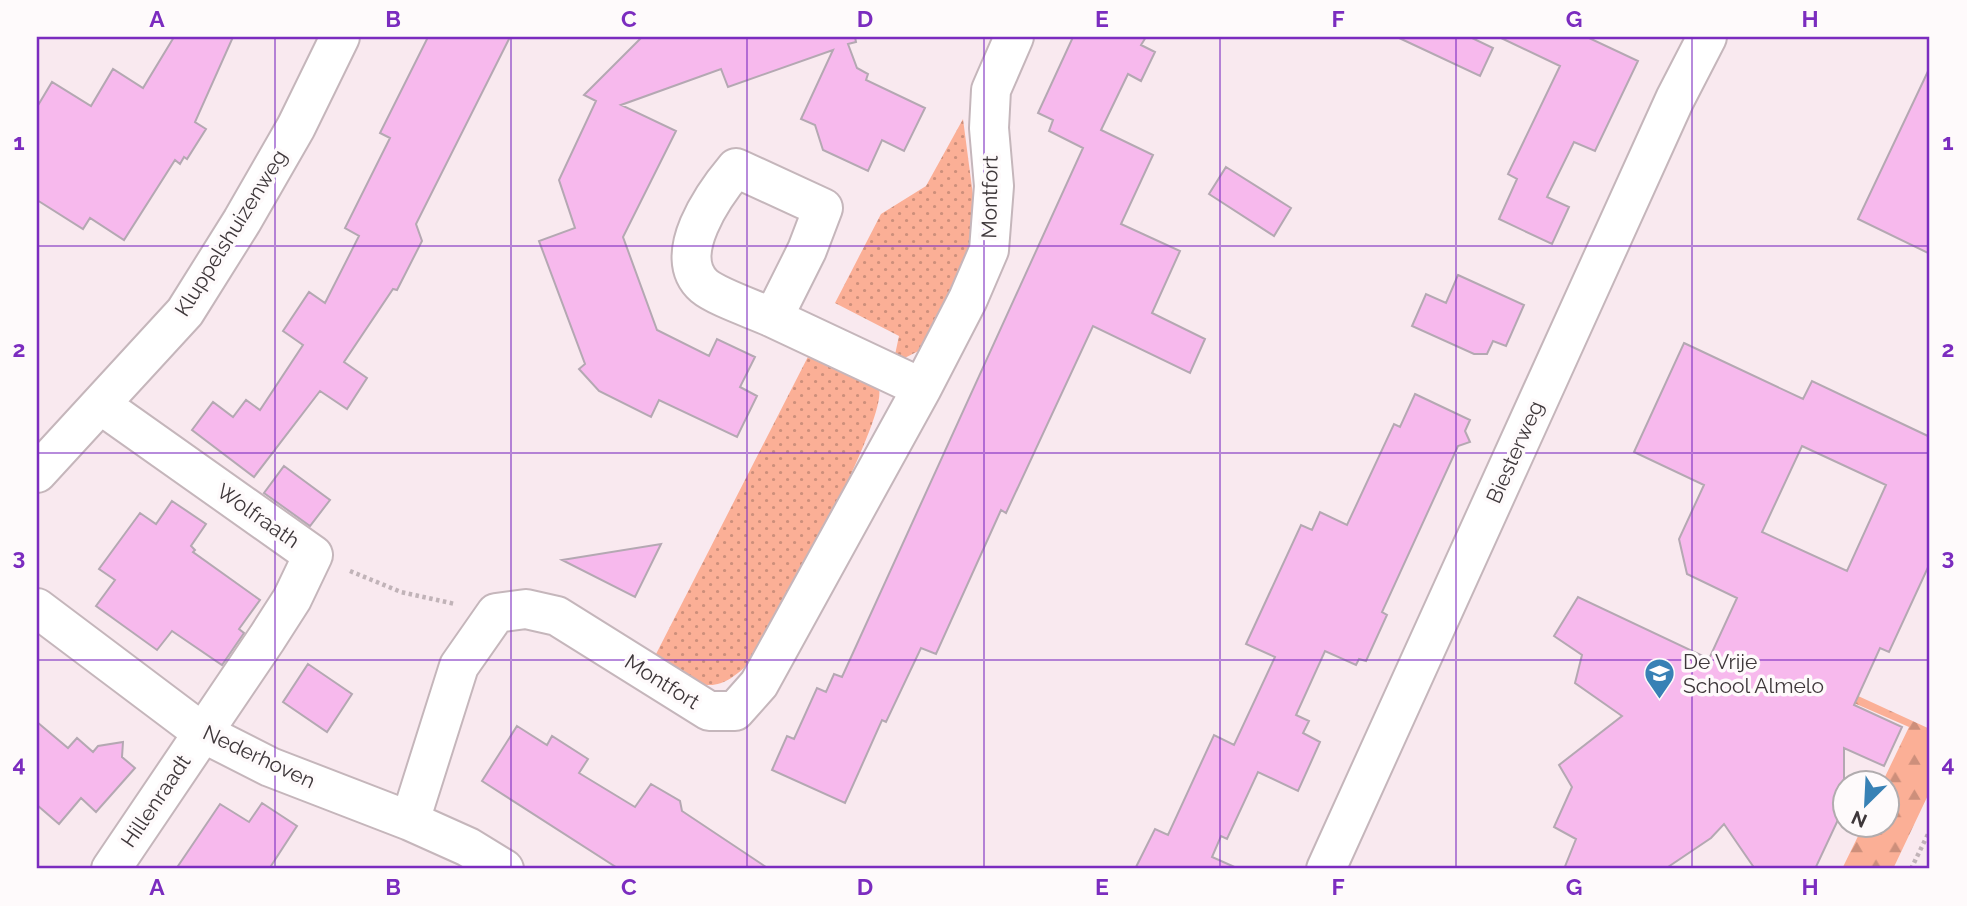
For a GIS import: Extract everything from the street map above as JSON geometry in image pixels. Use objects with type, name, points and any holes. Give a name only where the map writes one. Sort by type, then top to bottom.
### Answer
[{"type":"street","name":"Kluppelshuizenweg","points":[[37,472],[185,312],[296,127],[340,37]]},
{"type":"street","name":"Montfort","points":[[496,613],[526,608],[557,616],[709,711],[735,710],[759,684],[922,388],[968,299],[989,250],[994,186],[989,128],[991,90],[1014,37]]},
{"type":"street","name":"Biesterweg","points":[[1326,869],[1675,99],[1707,37]]},
{"type":"street","points":[[773,318],[922,388]]},
{"type":"street","name":"Wolfraath","points":[[101,405],[313,555],[292,599],[203,733]]},
{"type":"street","name":"Nederhoven","points":[[37,608],[203,733],[270,766],[410,821],[468,847],[504,869]]},
{"type":"street","points":[[410,821],[459,666],[496,613]]},
{"type":"street","name":"Hillenraadt","points":[[110,869],[203,733]]},
{"type":"path","points":[[313,555],[401,592],[496,613]]},
{"type":"path","points":[[1912,869],[1930,830]]},
{"type":"green space","points":[[963,119],[979,241],[932,344],[893,364],[899,336],[835,303],[881,214],[926,186]]},
{"type":"green space","points":[[815,343],[861,369],[876,382],[879,389],[877,408],[867,438],[830,518],[759,653],[744,668],[719,684],[697,683],[653,660]]},
{"type":"green space","points":[[1795,667],[1930,729],[1930,791],[1893,869],[1842,869],[1857,839],[1900,839],[1900,769],[1889,769],[1909,727],[1792,676]]},
{"type":"building","points":[[174,37],[233,37],[195,122],[206,129],[187,159],[184,157],[180,164],[175,160],[124,240],[90,218],[83,229],[37,200],[37,107],[52,82],[91,106],[113,69],[143,88]]},
{"type":"building","points":[[428,37],[510,37],[416,224],[422,241],[397,290],[393,289],[344,362],[367,378],[347,409],[320,391],[254,477],[192,430],[213,402],[233,417],[246,400],[260,410],[303,345],[283,331],[309,292],[325,303],[359,236],[345,228],[390,138],[380,133]]},
{"type":"building","points":[[642,37],[855,37],[856,42],[848,44],[857,68],[868,74],[866,80],[925,108],[904,151],[882,140],[868,171],[823,150],[815,125],[801,119],[833,50],[728,87],[721,69],[621,105],[676,131],[623,237],[657,330],[709,356],[717,339],[755,357],[740,387],[757,396],[737,437],[659,400],[651,417],[599,391],[579,369],[585,364],[539,241],[575,228],[559,180],[596,101],[584,95]]},
{"type":"building","points":[[1073,37],[1146,37],[1141,45],[1155,52],[1141,81],[1128,74],[1101,130],[1153,155],[1121,224],[1180,251],[1152,313],[1205,339],[1190,373],[1093,326],[1006,513],[1001,510],[936,654],[921,648],[886,722],[882,720],[845,803],[772,770],[787,736],[794,739],[817,688],[826,692],[834,674],[842,677],[1083,148],[1049,131],[1053,120],[1038,113]]},
{"type":"building","points":[[1397,37],[1470,37],[1493,48],[1480,76]]},
{"type":"building","points":[[1499,37],[1587,37],[1638,61],[1595,151],[1574,142],[1547,197],[1569,207],[1552,244],[1499,219],[1517,179],[1508,174],[1560,66]]},
{"type":"building","points":[[1930,67],[1930,254],[1858,219]]},
{"type":"building","points":[[1226,167],[1291,208],[1274,236],[1209,194]]},
{"type":"building","points":[[1458,275],[1524,305],[1506,346],[1493,341],[1487,354],[1474,354],[1412,326],[1426,294],[1446,303]]},
{"type":"building","points":[[1684,343],[1803,399],[1812,381],[1930,437],[1930,563],[1889,652],[1880,648],[1854,705],[1902,727],[1884,766],[1844,748],[1844,769],[1830,769],[1830,837],[1815,869],[1755,869],[1724,824],[1711,838],[1665,869],[1564,869],[1576,839],[1554,827],[1572,787],[1559,765],[1622,716],[1575,683],[1582,655],[1554,636],[1578,597],[1709,659],[1737,598],[1687,574],[1679,539],[1704,485],[1634,452]],"holes":[[[1802,446],[1886,485],[1847,571],[1762,532]]]},
{"type":"building","points":[[1415,394],[1470,420],[1465,431],[1470,442],[1458,446],[1382,612],[1387,615],[1366,661],[1359,659],[1356,665],[1325,651],[1296,715],[1309,721],[1303,733],[1320,742],[1298,791],[1258,772],[1227,839],[1221,836],[1212,857],[1239,869],[1135,869],[1155,829],[1168,835],[1214,735],[1234,745],[1275,657],[1246,644],[1301,525],[1312,530],[1320,512],[1347,525],[1394,424],[1400,427]]},
{"type":"building","points":[[284,466],[330,500],[310,526],[264,493]]},
{"type":"building","points":[[172,501],[206,524],[191,546],[195,550],[193,552],[260,600],[239,629],[244,633],[222,665],[172,631],[157,650],[96,606],[115,580],[99,569],[140,513],[156,524]]},
{"type":"building","points":[[661,544],[635,597],[562,560]]},
{"type":"building","points":[[308,664],[352,694],[327,732],[283,702]]},
{"type":"building","points":[[37,722],[68,748],[77,738],[93,752],[98,746],[123,742],[122,757],[135,768],[96,812],[81,798],[59,824],[37,805]]},
{"type":"building","points":[[517,726],[547,745],[552,736],[588,759],[579,773],[635,807],[651,784],[680,801],[682,811],[769,869],[619,869],[482,781]]},
{"type":"building","points":[[262,803],[297,826],[269,869],[176,869],[220,804],[249,822]]},
{"type":"place","name":"De Vrije School Almelo","points":[[1660,701]]}]
